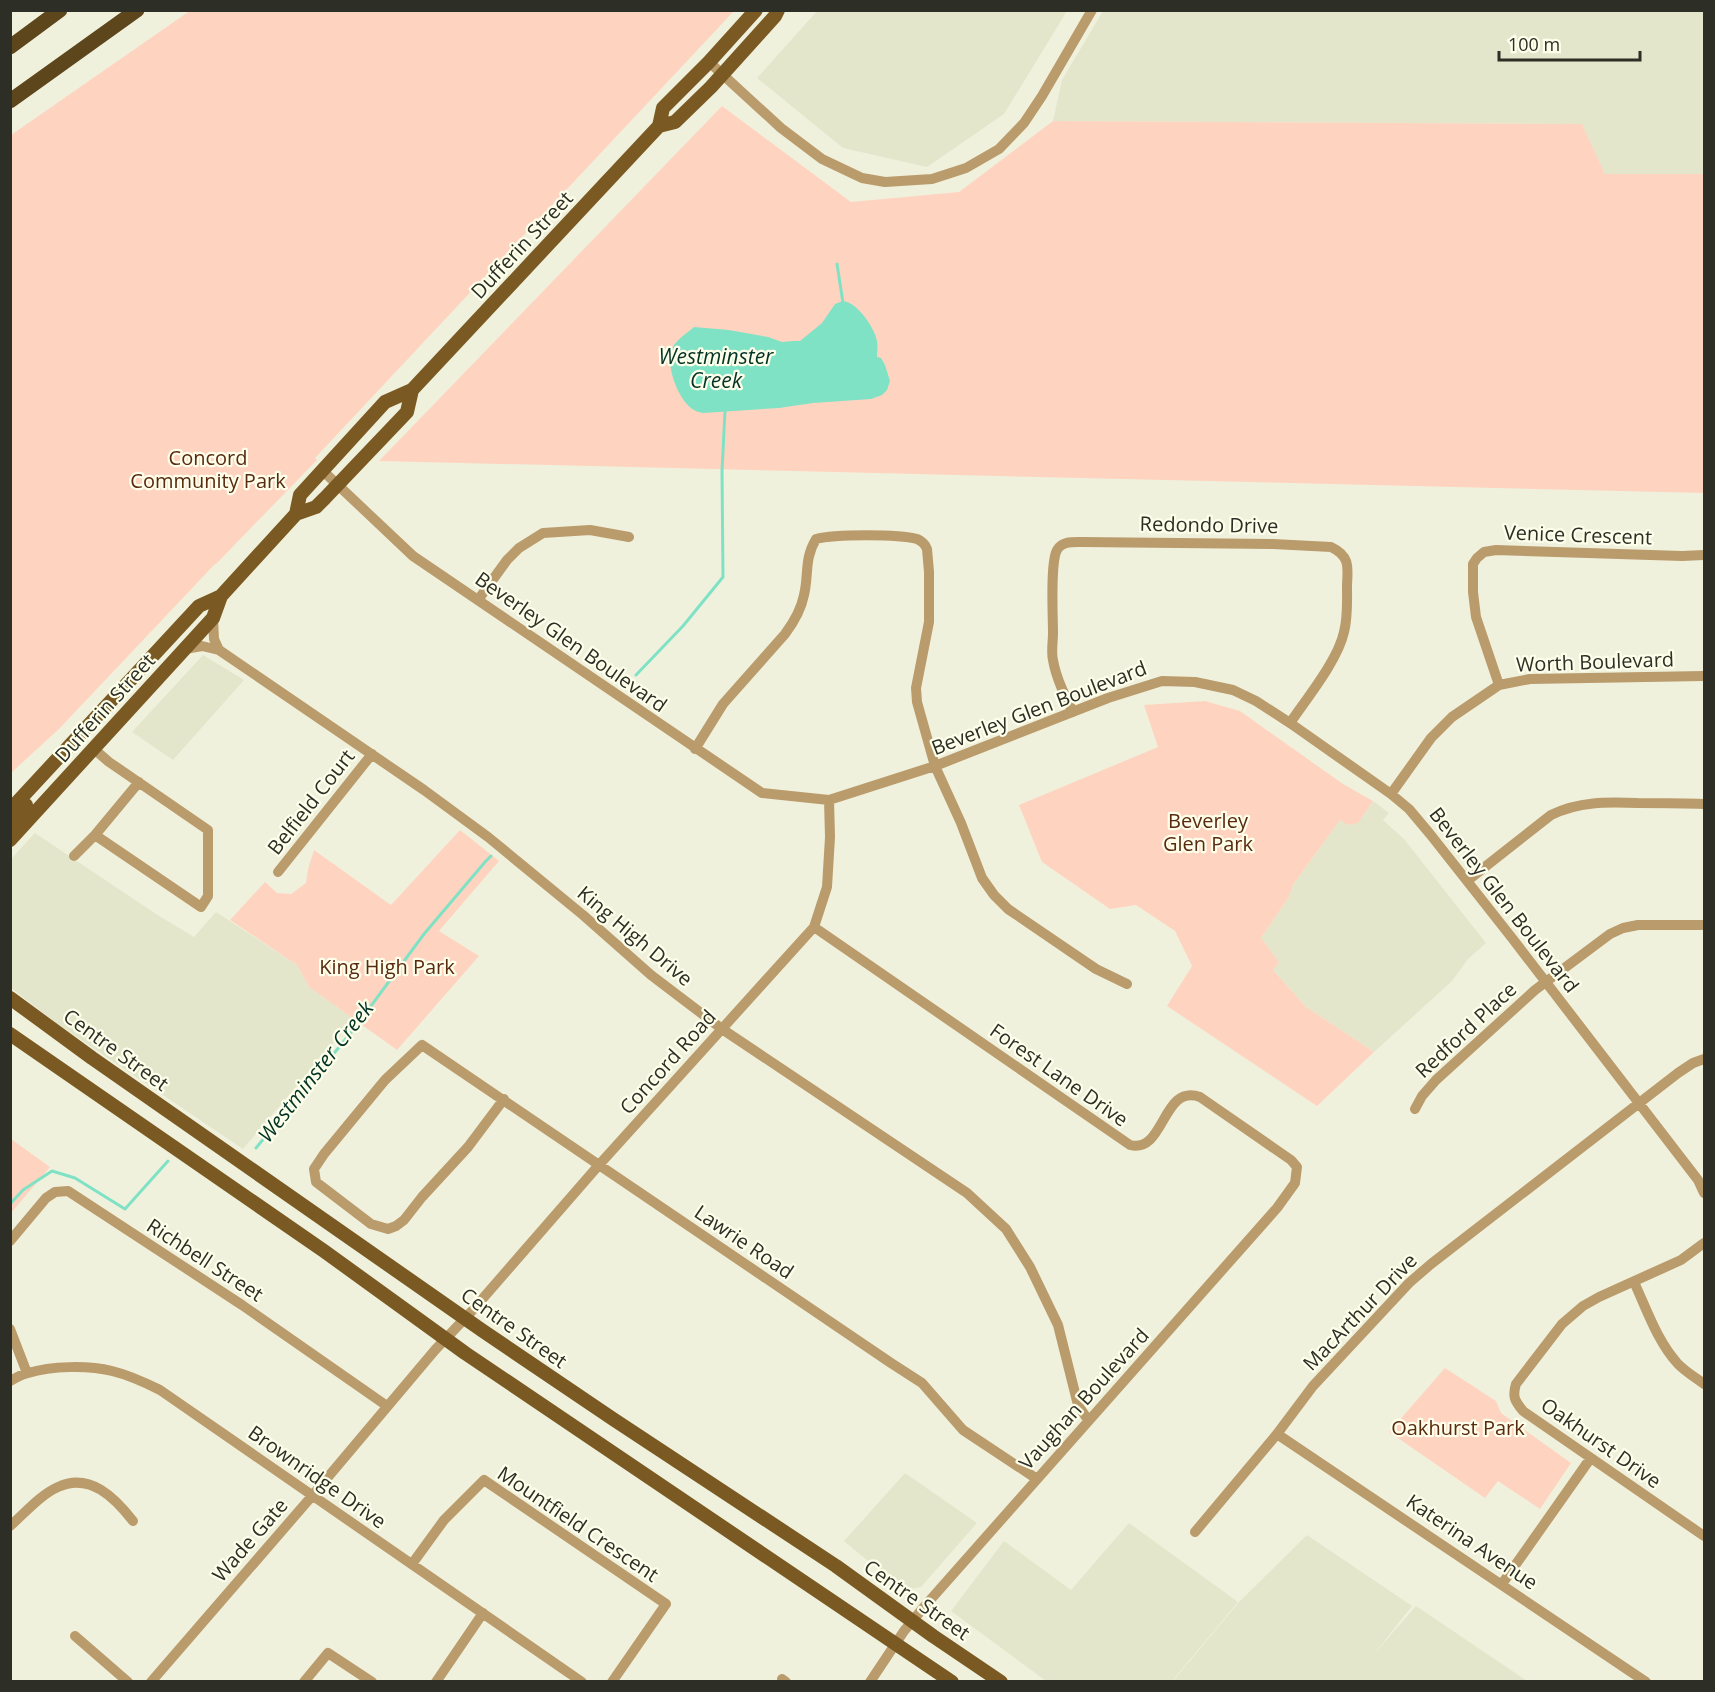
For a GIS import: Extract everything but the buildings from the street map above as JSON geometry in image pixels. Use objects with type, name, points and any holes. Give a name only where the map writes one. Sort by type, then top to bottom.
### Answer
[{"type":"highway","points":[[10,47],[60,10]]},
{"type":"highway","points":[[10,101],[137,10]]},
{"type":"main road","name":"Dufferin Street","points":[[296,514],[300,495],[386,402],[412,390],[659,126],[663,108],[756,10]]},
{"type":"main road","name":"Dufferin Street","points":[[659,126],[675,122],[722,74],[778,10]]},
{"type":"main road","name":"Dufferin Street","points":[[10,810],[200,606],[221,596],[296,514],[316,507],[407,412],[412,390]]},
{"type":"main road","name":"Dufferin Street","points":[[10,840],[213,618],[221,596]]},
{"type":"main road","points":[[10,823],[68,748]]},
{"type":"main road","name":"Centre Street","points":[[10,998],[465,1318],[836,1566],[1001,1682]]},
{"type":"main road","points":[[10,1034],[695,1510],[951,1682]]},
{"type":"street","points":[[709,62],[781,128],[822,159],[862,178],[885,182],[932,179],[966,168],[999,149],[1024,123],[1092,10]]},
{"type":"street","name":"Beverley Glen Boulevard","points":[[322,471],[413,556],[762,793],[829,800],[935,766],[1108,698],[1162,681],[1195,682],[1233,690],[1256,701],[1391,794],[1414,814],[1701,1181],[1704,1193]]},
{"type":"street","points":[[478,600],[507,560],[519,548],[543,533],[590,530],[629,537]]},
{"type":"street","points":[[695,749],[723,704],[794,622],[804,594],[808,556],[816,539],[826,536],[903,537],[924,543],[927,549],[929,572],[929,622],[916,688],[917,702],[935,766],[961,823],[982,878],[1008,909],[1096,969],[1127,984]]},
{"type":"street","name":"Redondo Drive","points":[[1073,712],[1052,659],[1053,576],[1055,558],[1060,546],[1068,542],[1082,542],[1273,544],[1331,547],[1339,551],[1348,564],[1344,632],[1327,667],[1290,723]]},
{"type":"street","name":"Venice Crescent","points":[[1499,685],[1476,617],[1473,592],[1473,564],[1484,552],[1496,550],[1704,555]]},
{"type":"street","points":[[213,618],[214,639],[219,650]]},
{"type":"street","points":[[185,649],[202,646],[219,650]]},
{"type":"street","name":"King High Drive","points":[[219,650],[372,754],[488,837],[583,915],[651,975],[722,1029],[967,1193],[1006,1229],[1030,1267],[1058,1325],[1078,1405],[1088,1420]]},
{"type":"street","name":"Worth Boulevard","points":[[1391,794],[1431,738],[1452,717],[1499,685],[1530,679],[1704,676]]},
{"type":"street","points":[[94,749],[208,830],[208,896],[201,907],[95,835]]},
{"type":"street","name":"Belfield Court","points":[[278,872],[372,754]]},
{"type":"street","points":[[74,856],[95,835],[139,782]]},
{"type":"street","name":"Concord Road","points":[[446,1338],[814,927],[827,887],[830,837],[829,800]]},
{"type":"street","points":[[1467,881],[1551,815],[1562,809],[1599,802],[1704,804]]},
{"type":"street","name":"Redford Place","points":[[1415,1109],[1422,1096],[1436,1080],[1546,982],[1610,934],[1638,925],[1704,925]]},
{"type":"street","name":"Forest Lane Drive","points":[[814,927],[1130,1145],[1139,1146],[1147,1142],[1172,1105],[1184,1095],[1192,1094],[1200,1097],[1291,1160],[1297,1167],[1297,1176]]},
{"type":"street","name":"Lawrie Road","points":[[504,1099],[468,1147],[404,1220],[396,1226],[388,1229],[371,1224],[315,1182],[314,1169],[324,1154],[385,1080],[422,1045],[504,1099],[598,1166],[922,1383],[963,1430],[1036,1479]]},
{"type":"street","name":"MacArthur Drive","points":[[1195,1532],[1277,1434],[1313,1386],[1409,1283],[1686,1067],[1704,1059]]},
{"type":"street","name":"Vaughan Boulevard","points":[[870,1682],[912,1621],[1277,1208],[1295,1183],[1297,1176]]},
{"type":"street","name":"Richbell Street","points":[[10,1241],[46,1198],[55,1192],[68,1191],[242,1305],[387,1406]]},
{"type":"street","name":"Oakhurst Drive","points":[[1704,1243],[1681,1260],[1583,1306],[1562,1324],[1516,1384],[1513,1394],[1523,1411],[1704,1536]]},
{"type":"street","points":[[1634,1282],[1670,1354],[1685,1370],[1704,1384]]},
{"type":"street","points":[[10,1329],[27,1373]]},
{"type":"street","name":"Wade Gate","points":[[151,1682],[446,1338]]},
{"type":"street","name":"Brownridge Drive","points":[[10,1381],[27,1373],[68,1367],[89,1367],[111,1370],[160,1390],[582,1682]]},
{"type":"street","name":"Katerina Avenue","points":[[1277,1434],[1646,1682]]},
{"type":"street","points":[[1502,1584],[1590,1459]]},
{"type":"street","name":"Mountfield Crescent","points":[[412,1564],[444,1520],[484,1480],[666,1604],[612,1682]]},
{"type":"street","points":[[10,1526],[43,1496],[58,1487],[73,1483],[90,1485],[108,1493],[133,1521]]},
{"type":"street","points":[[436,1682],[483,1613]]},
{"type":"street","points":[[75,1636],[128,1682]]},
{"type":"street","points":[[304,1682],[328,1653],[372,1682]]},
{"type":"shaded area","points":[[818,10],[1067,11],[1004,114],[927,167],[843,148],[757,78]]},
{"type":"shaded area","points":[[1103,11],[1704,11],[1704,174],[1605,174],[1581,124],[1053,121],[1062,80]]},
{"type":"shaded area","points":[[203,655],[244,680],[173,760],[132,732]]},
{"type":"shaded area","points":[[1373,801],[1389,813],[1383,820],[1404,839],[1486,943],[1468,959],[1452,981],[1374,1052],[1306,1007],[1273,970],[1261,938],[1289,897],[1293,885],[1340,820],[1358,823]]},
{"type":"shaded area","points":[[35,833],[194,937],[216,912],[297,965],[309,987],[354,1019],[243,1149],[59,1025],[11,988],[10,860]]},
{"type":"shaded area","points":[[905,1473],[977,1523],[921,1587],[910,1589],[868,1561],[844,1541]]},
{"type":"shaded area","points":[[1129,1523],[1238,1602],[1172,1681],[1046,1681],[951,1611],[1004,1541],[1071,1590]]},
{"type":"shaded area","points":[[1307,1535],[1412,1606],[1374,1654],[1416,1606],[1527,1681],[1173,1681],[1239,1602]]},
{"type":"green space","name":"Concord Community Park","points":[[191,10],[734,11],[315,458],[317,460],[59,729],[11,773],[11,135]]},
{"type":"green space","points":[[722,106],[851,202],[959,192],[1053,121],[1582,124],[1605,174],[1704,174],[1704,493],[379,461]]},
{"type":"green space","name":"Beverley Glen Park","points":[[1205,701],[1240,711],[1343,784],[1373,801],[1358,823],[1348,825],[1340,820],[1293,885],[1289,897],[1261,938],[1279,962],[1273,970],[1306,1007],[1374,1052],[1317,1106],[1167,1006],[1192,966],[1175,931],[1136,905],[1110,909],[1042,862],[1019,805],[1158,747],[1144,705]]},
{"type":"green space","name":"King High Park","points":[[460,830],[499,861],[439,931],[479,956],[397,1050],[309,987],[297,965],[230,920],[265,882],[277,893],[291,894],[306,883],[314,850],[391,905]]},
{"type":"green space","points":[[11,1139],[50,1167],[11,1213]]},
{"type":"green space","name":"Oakhurst Park","points":[[1445,1368],[1496,1401],[1501,1413],[1571,1463],[1540,1509],[1498,1481],[1485,1498],[1389,1432]]},
{"type":"water","name":"Westminster Creek","points":[[848,302],[859,311],[876,336],[877,357],[881,358],[885,365],[890,381],[887,390],[882,395],[871,399],[703,413],[695,411],[683,400],[672,375],[671,351],[678,340],[694,327],[729,330],[782,342],[800,341],[822,323],[835,304]]},
{"type":"waterway","name":"Westminster Creek","points":[[837,264],[843,303]]},
{"type":"waterway","name":"Westminster Creek","points":[[636,675],[683,626],[723,577],[722,471],[727,408]]},
{"type":"waterway","name":"Westminster Creek","points":[[256,1148],[354,1029],[424,934],[491,856]]},
{"type":"waterway","name":"Westminster Creek","points":[[10,1204],[23,1190],[52,1171],[75,1178],[125,1209],[168,1161]]}]
